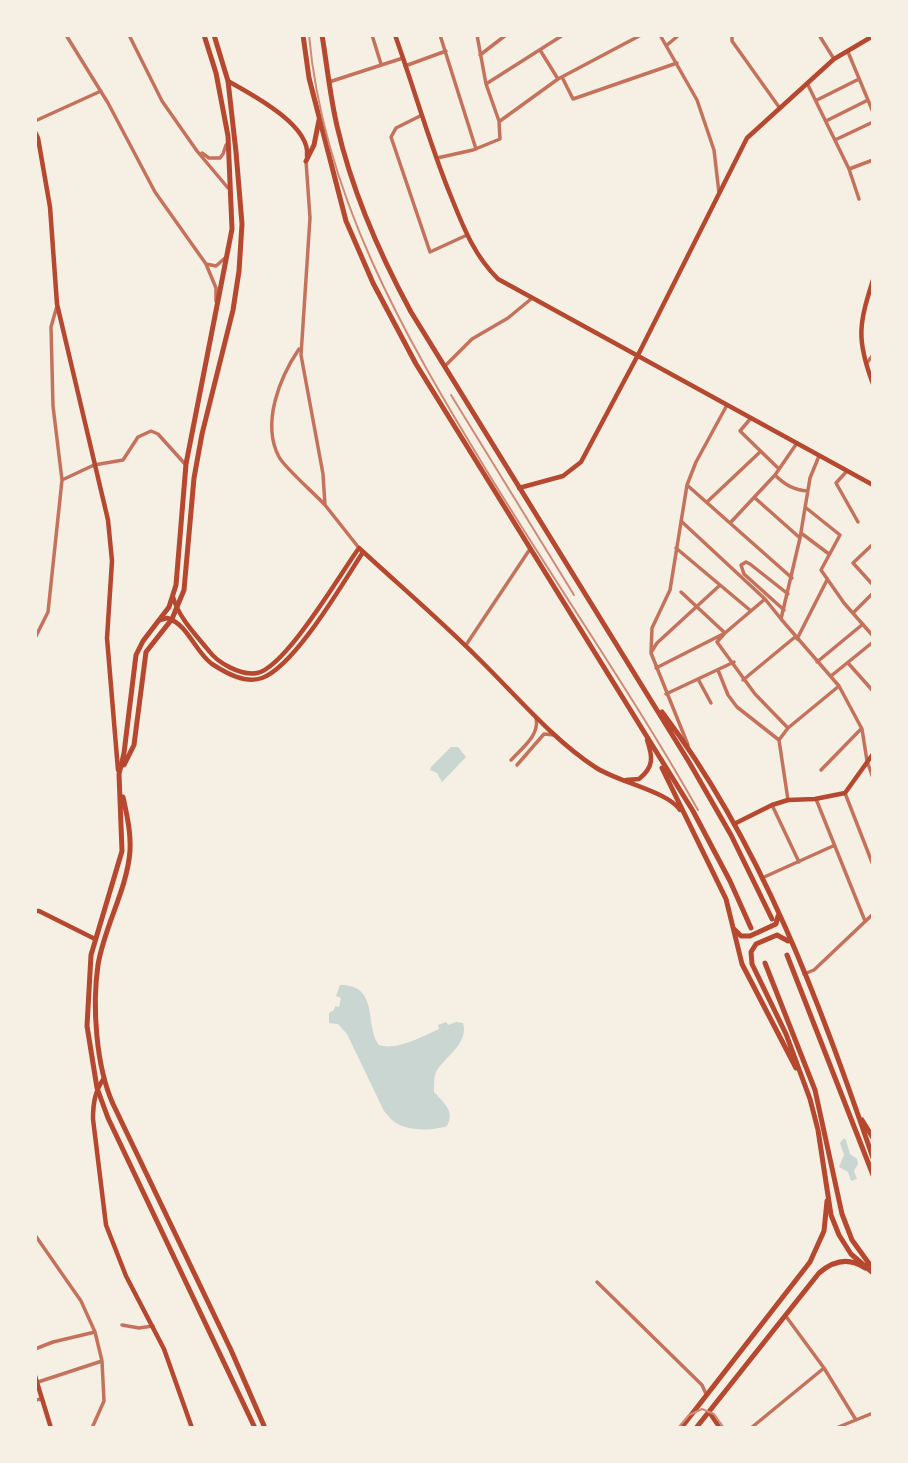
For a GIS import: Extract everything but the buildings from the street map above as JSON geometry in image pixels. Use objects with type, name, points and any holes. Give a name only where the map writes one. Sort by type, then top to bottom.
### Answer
[{"type":"main road","points":[[204,35],[216,72],[228,136],[232,229],[186,464],[176,585],[173,597],[160,620],[143,641],[136,655],[119,774],[122,851],[91,955],[88,1026],[97,1088],[108,1118],[255,1428]]},
{"type":"main road","points":[[119,774],[134,745],[146,652],[172,619],[184,590],[194,478],[202,434],[233,310],[239,271],[242,224],[228,81],[214,35]]},
{"type":"main road","points":[[303,35],[309,78],[346,221],[373,283],[416,364],[693,811],[751,928]]},
{"type":"main road","points":[[322,35],[344,151],[376,243],[411,312],[732,835],[772,919]]},
{"type":"main road","points":[[395,35],[436,159],[467,235],[483,264],[498,279],[873,485]]},
{"type":"main road","points":[[519,488],[563,476],[581,463],[747,138],[834,59],[872,37]]},
{"type":"main road","points":[[228,81],[271,108],[299,130],[306,141],[306,161]]},
{"type":"main road","points":[[306,161],[314,145],[319,117]]},
{"type":"main road","points":[[35,132],[50,207],[57,304],[111,543],[107,638],[111,711],[130,831],[130,854],[101,954],[96,1004],[104,1078],[110,1098],[231,1350],[265,1428]]},
{"type":"main road","points":[[873,280],[862,316],[860,337],[873,384]]},
{"type":"main road","points":[[173,597],[177,609],[213,656],[228,666],[256,673],[268,667],[290,646],[359,548],[466,645],[557,736],[593,766],[611,777],[668,799],[677,805],[689,822]]},
{"type":"main road","points":[[160,620],[172,619],[207,660],[218,668],[240,678],[253,680],[264,677],[294,652],[363,552]]},
{"type":"main road","points":[[642,685],[693,757],[734,824],[762,878],[804,974],[873,1158]]},
{"type":"main road","points":[[611,777],[631,781],[645,774],[651,767],[652,756],[646,737]]},
{"type":"main road","points":[[646,737],[717,878],[726,899],[742,964],[810,1099]]},
{"type":"main road","points":[[734,824],[788,800],[816,799],[845,793],[873,754]]},
{"type":"main road","points":[[35,911],[40,911],[99,941],[101,954]]},
{"type":"main road","points":[[734,929],[741,936],[750,936],[776,924],[779,913]]},
{"type":"main road","points":[[791,943],[777,935],[756,944],[751,958],[786,1034],[810,1099],[818,1130],[827,1198],[839,1235],[851,1254],[873,1272]]},
{"type":"main road","points":[[787,955],[873,1175]]},
{"type":"main road","points":[[765,963],[815,1090],[842,1214],[852,1240],[873,1272]]},
{"type":"main road","points":[[104,1078],[97,1088],[93,1102],[93,1130],[106,1225],[126,1276],[164,1349],[192,1428]]},
{"type":"main road","points":[[856,1110],[873,1138]]},
{"type":"main road","points":[[681,1428],[810,1262],[824,1231],[827,1198]]},
{"type":"main road","points":[[696,1428],[819,1273],[836,1262],[848,1261],[873,1272]]},
{"type":"main road","points":[[35,1376],[51,1428]]},
{"type":"main road","points":[[709,1412],[720,1428]]},
{"type":"street","points":[[66,35],[101,91],[155,192],[206,264],[216,288],[217,313]]},
{"type":"street","points":[[129,35],[162,101],[197,150],[232,192]]},
{"type":"street","points":[[372,35],[382,64]]},
{"type":"street","points":[[440,35],[476,149]]},
{"type":"street","points":[[436,159],[476,149],[500,139],[499,121],[486,85],[477,35]]},
{"type":"street","points":[[480,55],[506,35]]},
{"type":"street","points":[[486,85],[563,35]]},
{"type":"street","points":[[499,121],[560,78],[641,35]]},
{"type":"street","points":[[660,35],[697,100],[711,141],[719,195]]},
{"type":"street","points":[[666,45],[679,35]]},
{"type":"street","points":[[732,35],[732,41],[779,107]]},
{"type":"street","points":[[819,35],[834,59]]},
{"type":"street","points":[[540,50],[573,99],[677,63]]},
{"type":"street","points":[[405,66],[446,51]]},
{"type":"street","points":[[848,52],[873,112]]},
{"type":"street","points":[[329,82],[403,58]]},
{"type":"street","points":[[817,100],[859,79]]},
{"type":"street","points":[[807,83],[849,169],[859,199]]},
{"type":"street","points":[[35,121],[101,91]]},
{"type":"street","points":[[826,121],[868,100]]},
{"type":"street","points":[[422,115],[396,128],[391,137],[430,252],[467,235]]},
{"type":"street","points":[[835,140],[873,122]]},
{"type":"street","points":[[197,150],[209,158],[220,158],[225,151],[228,136]]},
{"type":"street","points":[[849,169],[873,160]]},
{"type":"street","points":[[306,161],[310,218],[300,347],[323,474],[325,505]]},
{"type":"street","points":[[206,264],[220,264],[226,256]]},
{"type":"street","points":[[444,366],[472,339],[508,318],[531,299]]},
{"type":"street","points":[[35,638],[48,612],[62,480],[53,406],[51,327],[57,304]]},
{"type":"street","points":[[300,347],[278,390],[274,410],[275,442],[279,458],[325,505],[359,548]]},
{"type":"street","points":[[866,364],[873,355]]},
{"type":"street","points":[[693,757],[651,653],[652,628],[670,590],[676,566],[676,548],[687,485],[696,461],[728,404]]},
{"type":"street","points":[[751,418],[740,431],[779,469]]},
{"type":"street","points":[[62,480],[94,465],[123,460],[138,437],[151,430],[186,464]]},
{"type":"street","points":[[731,523],[775,475],[797,443]]},
{"type":"street","points":[[707,502],[760,452]]},
{"type":"street","points":[[781,619],[792,578],[810,478],[819,456]]},
{"type":"street","points":[[847,471],[836,483],[858,522]]},
{"type":"street","points":[[775,475],[796,490],[808,491]]},
{"type":"street","points":[[687,485],[792,578]]},
{"type":"street","points":[[755,498],[800,538]]},
{"type":"street","points":[[805,507],[840,535],[821,570],[873,636]]},
{"type":"street","points":[[681,521],[765,599],[839,686],[862,729],[867,761],[873,778]]},
{"type":"street","points":[[801,533],[830,554]]},
{"type":"street","points":[[873,544],[853,563],[873,585]]},
{"type":"street","points":[[676,548],[751,611]]},
{"type":"street","points":[[466,645],[530,549]]},
{"type":"street","points":[[784,610],[744,574],[741,565],[746,562],[750,564],[788,594]]},
{"type":"street","points":[[743,680],[796,638],[827,580]]},
{"type":"street","points":[[651,653],[657,643],[719,586]]},
{"type":"street","points":[[681,592],[725,633]]},
{"type":"street","points":[[853,612],[873,593]]},
{"type":"street","points":[[765,599],[717,642],[734,662],[743,680],[788,728]]},
{"type":"street","points":[[817,662],[863,624]]},
{"type":"street","points":[[656,668],[725,633]]},
{"type":"street","points":[[831,676],[873,642]]},
{"type":"street","points":[[666,694],[734,662]]},
{"type":"street","points":[[848,663],[873,691]]},
{"type":"street","points":[[719,670],[728,695],[737,706],[779,740],[788,800]]},
{"type":"street","points":[[698,680],[711,704]]},
{"type":"street","points":[[779,740],[788,728],[839,686]]},
{"type":"street","points":[[512,760],[535,733],[537,727],[533,713]]},
{"type":"street","points":[[821,770],[862,729]]},
{"type":"street","points":[[517,765],[544,734],[557,736]]},
{"type":"street","points":[[845,793],[873,865]]},
{"type":"street","points":[[816,799],[864,921]]},
{"type":"street","points":[[772,805],[799,862]]},
{"type":"street","points":[[762,878],[834,846]]},
{"type":"street","points":[[804,974],[814,970],[873,914]]},
{"type":"street","points":[[35,1235],[81,1301],[94,1332],[102,1361],[103,1401],[92,1428]]},
{"type":"street","points":[[597,1282],[702,1385],[706,1394]]},
{"type":"street","points":[[785,1314],[824,1367],[856,1420]]},
{"type":"street","points":[[122,1325],[139,1328],[153,1326]]},
{"type":"street","points":[[35,1349],[94,1332]]},
{"type":"street","points":[[37,1382],[102,1361]]},
{"type":"street","points":[[751,1428],[824,1367]]},
{"type":"street","points":[[35,1400],[42,1399]]},
{"type":"street","points":[[836,1428],[873,1413]]},
{"type":"shaded area","points":[[451,747],[458,747],[466,757],[442,782],[437,773],[430,770]]},
{"type":"shaded area","points":[[340,985],[353,987],[366,999],[379,1045],[394,1046],[410,1042],[439,1029],[438,1025],[446,1022],[448,1025],[463,1023],[462,1038],[435,1077],[434,1092],[445,1104],[450,1116],[447,1126],[407,1128],[394,1122],[384,1111],[347,1034],[338,1024],[329,1023],[329,1013],[335,1006],[339,1007],[341,998],[336,996]]},
{"type":"shaded area","points":[[844,1138],[850,1154],[857,1159],[858,1164],[854,1171],[857,1179],[851,1181],[848,1172],[839,1167],[844,1155],[840,1143]]},
{"type":"tram line","points":[[678,1428],[689,1415],[702,1409],[714,1414],[724,1428]]},
{"type":"railway","points":[[309,35],[317,94],[331,151],[349,207],[397,314],[485,468],[647,723],[698,810]]},
{"type":"railway","points":[[451,395],[574,595]]}]
